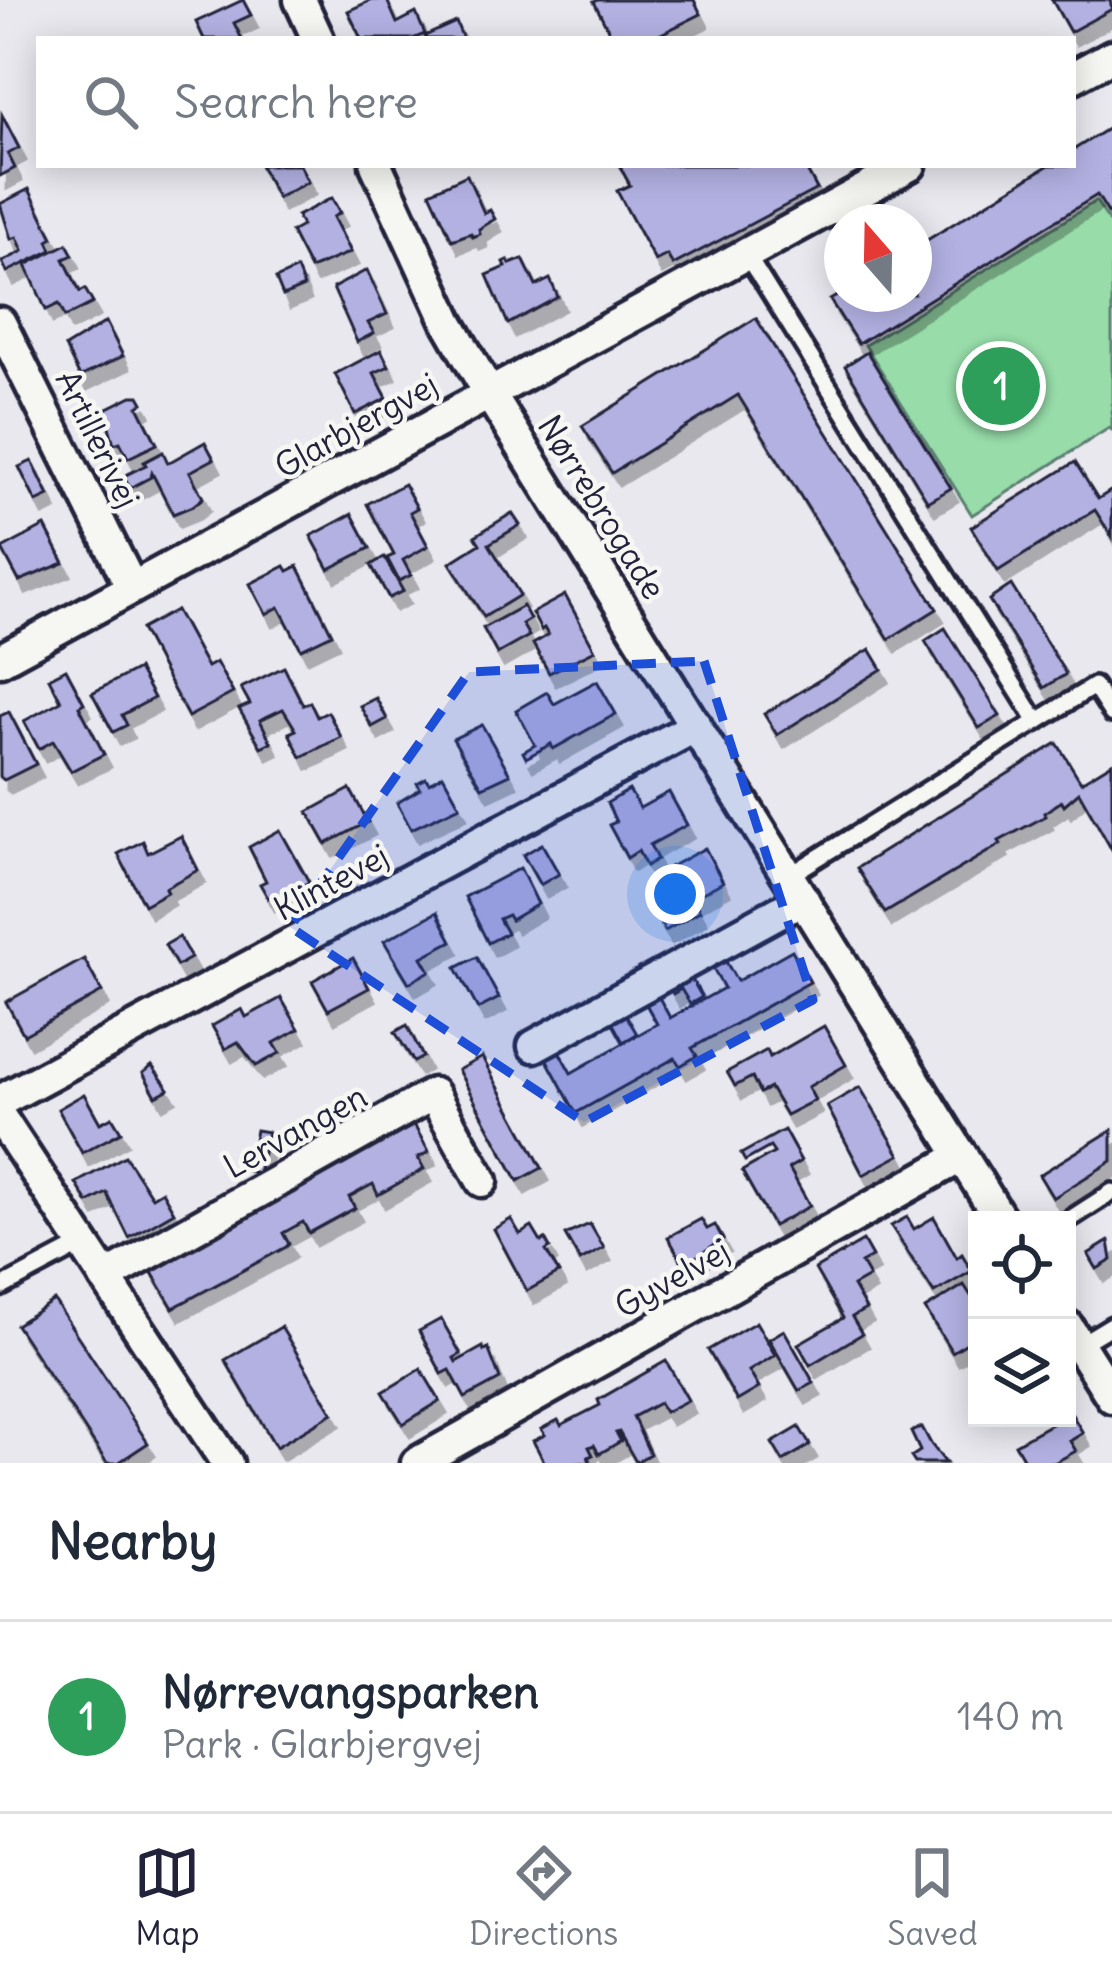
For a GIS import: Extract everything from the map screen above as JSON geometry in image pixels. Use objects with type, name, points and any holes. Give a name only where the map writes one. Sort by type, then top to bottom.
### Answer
[{"type":"street","points":[[300,0],[317,36]]},
{"type":"street","points":[[1076,75],[1112,56]]},
{"type":"street","name":"Nørrebrogade","points":[[377,168],[448,322],[489,394],[996,1211]]},
{"type":"street","name":"Glarbjergvej","points":[[0,660],[904,168]]},
{"type":"street","name":"Artillerivej","points":[[0,323],[132,588]]},
{"type":"street","name":"Klintevej","points":[[0,1102],[696,726]]},
{"type":"street","points":[[534,1046],[795,888]]},
{"type":"street","name":"Lervangen","points":[[105,1278],[434,1094],[482,1181]]},
{"type":"street","points":[[0,1117],[219,1460]]},
{"type":"street","name":"Gyvelvej","points":[[417,1463],[962,1156]]},
{"type":"street","points":[[1076,1340],[1112,1397]]},
{"type":"lane","points":[[746,254],[1037,722]]},
{"type":"lane","points":[[795,888],[1094,686],[1112,714]]},
{"type":"lane","points":[[1076,1215],[1112,1192]]},
{"type":"lane","points":[[0,1288],[83,1244]]},
{"type":"lane","points":[[1076,1334],[1112,1325]]},
{"type":"highlighted area","points":[[704,661],[813,1000],[584,1122],[290,927],[469,672]]},
{"type":"green space","points":[[1096,201],[1112,226],[1112,430],[972,515],[865,345],[918,312],[932,312],[932,303]]},
{"type":"building","points":[[243,0],[251,15],[234,23],[240,36],[203,36],[196,22]]},
{"type":"building","points":[[372,0],[387,0],[397,23],[416,13],[425,34],[360,36],[348,11]]},
{"type":"building","points":[[694,0],[701,14],[659,36],[611,36],[594,2]]},
{"type":"building","points":[[1052,0],[1110,0],[1112,9],[1070,32]]},
{"type":"building","points":[[456,22],[462,36],[425,36]]},
{"type":"building","points":[[2,115],[19,148],[8,154],[15,168],[0,176]]},
{"type":"building","points":[[1112,126],[1112,219],[1097,195],[932,298],[932,237],[1044,168],[1076,168],[1076,148]]},
{"type":"building","points":[[262,168],[301,168],[308,182],[277,198]]},
{"type":"building","points":[[621,168],[806,168],[817,189],[673,265],[667,255],[655,261],[617,191],[630,185]]},
{"type":"building","points":[[467,175],[484,213],[490,210],[495,219],[479,229],[480,234],[452,240],[430,192]]},
{"type":"building","points":[[29,189],[53,238],[48,241],[52,250],[7,272],[2,262],[23,251],[17,237],[11,239],[0,204]]},
{"type":"building","points":[[332,198],[340,213],[333,217],[351,252],[310,269],[291,232],[302,226],[297,216]]},
{"type":"building","points":[[67,244],[73,255],[64,259],[80,292],[85,289],[93,303],[65,317],[59,304],[46,310],[26,265]]},
{"type":"building","points":[[523,259],[536,286],[550,279],[558,297],[508,324],[487,275],[506,267],[508,260],[510,264]]},
{"type":"building","points":[[297,269],[304,287],[283,296],[276,279]]},
{"type":"building","points":[[367,270],[387,314],[368,323],[374,333],[357,342],[333,288]]},
{"type":"building","points":[[838,312],[909,312],[858,344]]},
{"type":"building","points":[[756,318],[937,609],[889,639],[738,395],[612,473],[582,426]]},
{"type":"building","points":[[106,322],[123,356],[80,377],[65,347]]},
{"type":"building","points":[[381,350],[389,366],[374,373],[387,398],[355,414],[335,374]]},
{"type":"building","points":[[867,352],[951,488],[928,502],[845,366]]},
{"type":"building","points":[[139,396],[143,403],[138,406],[157,444],[128,458],[120,442],[114,444],[104,410]]},
{"type":"building","points":[[205,442],[214,459],[190,472],[203,498],[193,506],[173,514],[152,473],[130,488],[124,476],[146,465],[144,462],[163,452],[168,463]]},
{"type":"building","points":[[32,461],[49,496],[36,502],[19,467]]},
{"type":"building","points":[[1075,462],[1098,499],[1112,490],[1112,537],[1095,510],[998,571],[971,527]]},
{"type":"building","points":[[404,484],[417,508],[410,512],[428,546],[403,560],[411,575],[399,581],[387,558],[394,555],[367,504]]},
{"type":"building","points":[[512,513],[520,525],[489,544],[520,595],[484,617],[450,563],[480,544],[475,536]]},
{"type":"building","points":[[352,514],[370,548],[329,569],[311,536]]},
{"type":"building","points":[[45,526],[64,563],[19,581],[2,549]]},
{"type":"building","points":[[384,557],[403,591],[389,598],[371,565]]},
{"type":"building","points":[[285,566],[288,571],[298,566],[332,634],[301,649],[279,607],[266,614],[250,584]]},
{"type":"building","points":[[1011,585],[1066,674],[1044,688],[989,600]]},
{"type":"building","points":[[565,595],[595,650],[549,673],[533,644],[548,635],[532,613]]},
{"type":"building","points":[[523,606],[530,619],[522,624],[529,636],[497,654],[483,628]]},
{"type":"building","points":[[176,610],[207,667],[216,662],[233,693],[188,717],[141,629]]},
{"type":"building","points":[[945,628],[1000,716],[979,728],[925,641]]},
{"type":"building","points":[[870,649],[882,669],[777,735],[764,714]]},
{"type":"building","points":[[284,667],[303,705],[310,702],[317,717],[328,712],[341,737],[301,757],[289,733],[296,730],[283,709],[260,720],[271,742],[261,747],[239,709],[250,704],[241,688]]},
{"type":"building","points":[[66,669],[104,754],[71,771],[53,741],[39,749],[24,721],[61,701],[49,678]]},
{"type":"building","points":[[138,669],[154,698],[122,715],[127,725],[113,732],[92,693]]},
{"type":"building","points":[[597,681],[616,714],[553,749],[551,744],[526,758],[523,752],[535,745],[516,710],[547,692],[554,704]]},
{"type":"building","points":[[376,698],[387,719],[372,727],[360,706]]},
{"type":"building","points":[[9,712],[36,764],[4,780],[0,777],[0,716]]},
{"type":"building","points":[[482,725],[510,774],[482,787],[453,739]]},
{"type":"building","points":[[1057,743],[1081,782],[1112,763],[1112,850],[1079,792],[885,913],[857,868]]},
{"type":"building","points":[[443,775],[460,806],[411,829],[397,803],[420,789],[417,783]]},
{"type":"building","points":[[350,789],[368,822],[326,844],[308,812]]},
{"type":"building","points":[[629,790],[640,808],[669,792],[687,825],[650,845],[657,859],[646,866],[638,851],[627,858],[609,825],[616,822],[607,803]]},
{"type":"building","points":[[280,830],[309,882],[278,899],[276,894],[268,898],[260,884],[266,881],[249,847]]},
{"type":"building","points":[[181,836],[198,870],[144,905],[118,854],[143,841],[148,853]]},
{"type":"building","points":[[542,844],[559,874],[540,885],[523,855]]},
{"type":"building","points":[[705,848],[723,882],[693,898],[700,911],[665,931],[653,910],[674,899],[659,873]]},
{"type":"building","points":[[520,868],[538,904],[511,920],[508,915],[499,919],[507,933],[488,943],[465,897]]},
{"type":"building","points":[[437,912],[452,941],[422,957],[430,971],[409,983],[384,941]]},
{"type":"building","points":[[179,937],[191,958],[177,966],[165,945]]},
{"type":"building","points":[[792,950],[810,982],[692,1048],[697,1056],[680,1066],[675,1058],[576,1113],[542,1051],[555,1044],[571,1073],[657,1024],[642,997],[655,990],[670,1018],[724,988],[708,960],[721,953],[737,981]]},
{"type":"building","points":[[477,957],[499,998],[478,1009],[456,968]]},
{"type":"building","points":[[353,958],[369,988],[328,1010],[312,981]]},
{"type":"building","points":[[84,959],[102,992],[24,1035],[6,1002]]},
{"type":"building","points":[[687,971],[702,997],[690,1004],[681,989],[673,994],[667,983]]},
{"type":"building","points":[[281,998],[299,1029],[274,1043],[280,1053],[256,1066],[238,1042],[225,1049],[212,1026],[242,1009],[246,1017]]},
{"type":"building","points":[[622,1008],[637,1034],[623,1042],[608,1015]]},
{"type":"building","points":[[407,1025],[423,1057],[414,1062],[395,1032]]},
{"type":"building","points":[[824,1026],[846,1065],[808,1087],[815,1100],[786,1115],[770,1088],[760,1093],[752,1077],[735,1086],[727,1072],[767,1050],[770,1057]]},
{"type":"building","points":[[482,1057],[542,1168],[518,1181],[458,1070]]},
{"type":"building","points":[[152,1066],[169,1089],[156,1096],[143,1073]]},
{"type":"building","points":[[860,1087],[900,1155],[863,1175],[827,1106]]},
{"type":"building","points":[[84,1094],[100,1123],[112,1117],[121,1132],[82,1153],[58,1109]]},
{"type":"building","points":[[413,1123],[429,1152],[418,1158],[424,1169],[378,1195],[373,1184],[349,1197],[355,1208],[309,1233],[303,1222],[283,1233],[286,1247],[173,1308],[147,1264],[267,1199],[269,1203],[285,1195],[283,1190],[402,1124],[404,1128]]},
{"type":"building","points":[[256,1130],[268,1132],[258,1173],[248,1171]]},
{"type":"building","points":[[784,1130],[801,1161],[789,1168],[810,1206],[773,1226],[742,1171],[774,1153],[770,1147],[745,1161],[741,1154]]},
{"type":"building","points":[[1112,1130],[1112,1161],[1053,1198],[1039,1175]]},
{"type":"building","points":[[125,1156],[152,1197],[162,1191],[174,1212],[129,1238],[107,1193],[88,1203],[76,1183]]},
{"type":"building","points":[[907,1217],[914,1229],[934,1217],[957,1258],[962,1254],[968,1273],[934,1293],[891,1226]]},
{"type":"building","points":[[511,1219],[520,1234],[532,1227],[541,1242],[545,1239],[550,1248],[546,1251],[559,1273],[527,1291],[494,1229]]},
{"type":"building","points":[[701,1219],[707,1229],[715,1225],[723,1239],[684,1265],[668,1237]]},
{"type":"building","points":[[590,1224],[604,1248],[580,1261],[565,1235]]},
{"type":"building","points":[[863,1241],[872,1257],[861,1263],[869,1277],[853,1286],[866,1309],[852,1317],[862,1334],[810,1365],[798,1344],[843,1318],[815,1269]]},
{"type":"building","points":[[1109,1241],[1112,1260],[1097,1269],[1088,1254]]},
{"type":"building","points":[[964,1285],[968,1342],[952,1352],[925,1309]]},
{"type":"building","points":[[54,1300],[148,1443],[118,1463],[107,1463],[16,1325]]},
{"type":"building","points":[[441,1319],[461,1354],[454,1358],[456,1362],[488,1348],[500,1379],[465,1398],[450,1370],[442,1374],[419,1331]]},
{"type":"building","points":[[756,1322],[775,1355],[749,1371],[759,1388],[737,1401],[708,1350]]},
{"type":"building","points":[[281,1327],[333,1413],[276,1447],[225,1360]]},
{"type":"building","points":[[784,1330],[814,1383],[799,1391],[769,1339]]},
{"type":"building","points":[[666,1361],[688,1400],[665,1412],[659,1403],[633,1417],[650,1454],[636,1462],[619,1432],[621,1441],[599,1454],[594,1445],[589,1447],[591,1463],[545,1463],[533,1441],[545,1435],[541,1429],[558,1420],[561,1425],[600,1405],[598,1400]]},
{"type":"building","points":[[421,1369],[440,1401],[403,1424],[383,1392]]},
{"type":"building","points":[[1076,1421],[1083,1433],[1070,1441],[1076,1451],[1054,1463],[1026,1463],[1015,1444],[1046,1427],[1076,1427]]},
{"type":"building","points":[[799,1427],[810,1445],[783,1461],[772,1443]]},
{"type":"building","points":[[922,1427],[946,1463],[915,1463],[911,1457],[920,1451],[911,1432]]},
{"type":"place","name":"Nørrevangsparken","points":[[1001,386]]}]
